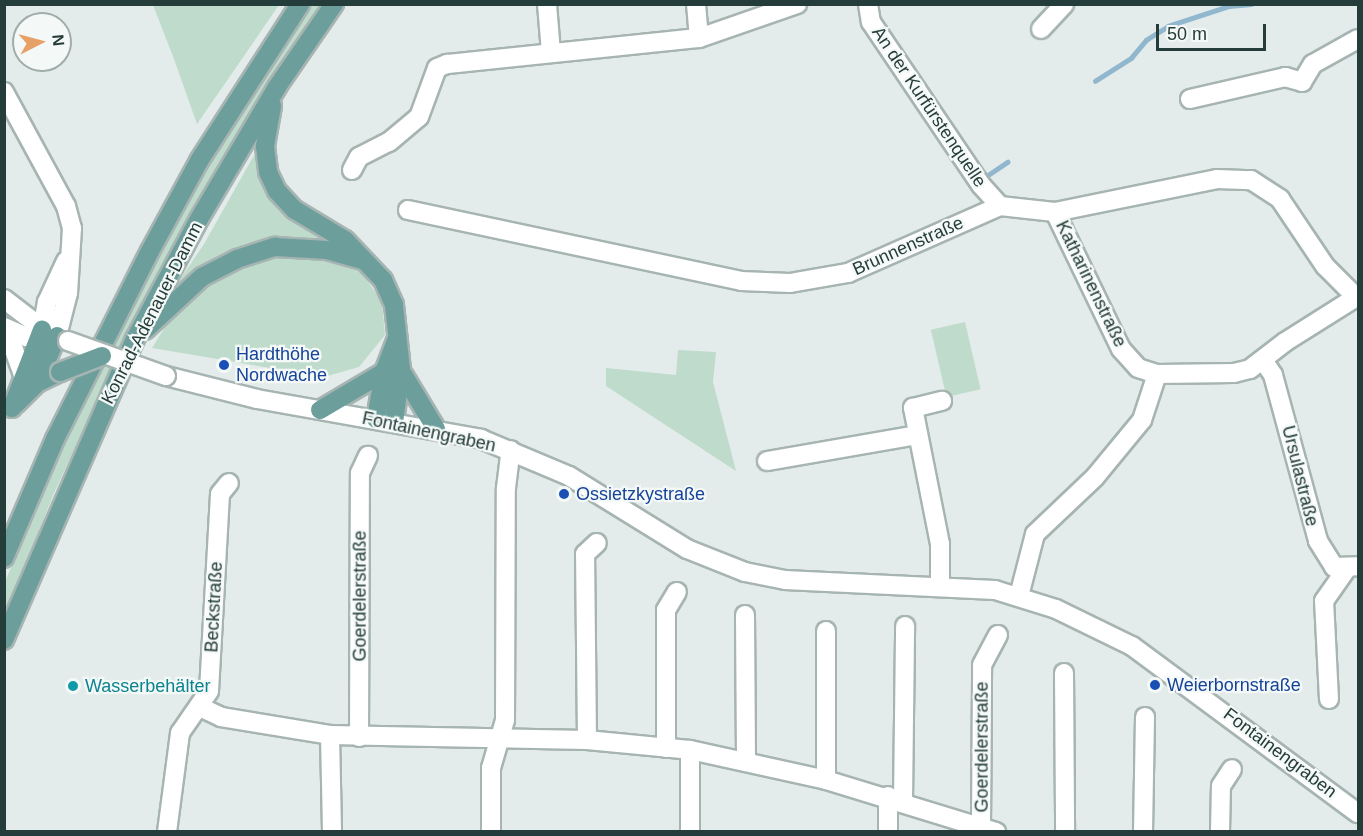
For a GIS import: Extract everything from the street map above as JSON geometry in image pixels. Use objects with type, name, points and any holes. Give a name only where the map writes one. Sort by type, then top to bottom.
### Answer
[{"type":"main road","name":"Konrad-Adenauer-Damm","points":[[4,558],[65,418],[150,251],[199,161],[300,4]]},
{"type":"main road","name":"Konrad-Adenauer-Damm","points":[[4,640],[135,339],[199,219],[277,87],[334,4]]},
{"type":"main road","points":[[277,87],[265,146],[268,172],[277,191],[296,210],[345,240],[383,280],[394,305],[396,339],[385,420]]},
{"type":"main road","points":[[135,339],[202,277],[237,259],[275,247],[327,250],[365,261]]},
{"type":"main road","points":[[8,412],[56,336]]},
{"type":"main road","points":[[30,379],[60,372],[102,356]]},
{"type":"main road","points":[[320,410],[392,371]]},
{"type":"main road","points":[[392,371],[436,429]]},
{"type":"street","points":[[546,4],[551,53]]},
{"type":"street","points":[[696,4],[699,38]]},
{"type":"street","points":[[352,170],[358,157],[389,142],[419,117],[437,68],[447,64],[699,38],[797,4]]},
{"type":"street","name":"An der Kurfürstenquelle","points":[[868,4],[871,22],[981,185],[1000,206]]},
{"type":"street","points":[[1041,29],[1064,4]]},
{"type":"street","points":[[1190,99],[1285,76],[1302,82],[1312,64],[1359,39]]},
{"type":"street","points":[[4,92],[66,206],[71,250],[47,302],[56,336]]},
{"type":"street","points":[[1000,206],[1055,212],[1217,179],[1251,180],[1280,199],[1324,266],[1357,297],[1285,342],[1263,360],[1234,373],[1157,374],[1142,420],[1095,477],[1035,534],[1029,550],[1019,596]]},
{"type":"street","name":"Brunnenstraße","points":[[408,210],[741,281],[790,283],[848,273],[1000,206]]},
{"type":"street","name":"Katharinenstraße","points":[[1055,212],[1121,349],[1138,368],[1157,374]]},
{"type":"street","name":"Fontainengraben","points":[[7,304],[56,336],[102,356],[217,391],[436,429],[511,450],[568,476],[687,549],[745,572],[785,580],[940,585],[1019,596],[1100,627],[1132,646],[1359,813]]},
{"type":"street","name":"Fontainengraben","points":[[4,327],[26,337],[56,336]]},
{"type":"street","points":[[4,338],[14,350],[30,379]]},
{"type":"street","name":"Ursulastraße","points":[[1263,360],[1273,375],[1318,541],[1334,567],[1352,568]]},
{"type":"street","points":[[940,585],[940,544],[913,408],[942,402]]},
{"type":"street","points":[[767,461],[918,435]]},
{"type":"street","points":[[491,831],[491,768],[505,720],[506,488],[511,450]]},
{"type":"street","name":"Goerdelerstraße","points":[[359,737],[360,473],[368,456]]},
{"type":"street","name":"Beckstraße","points":[[167,831],[180,733],[209,691],[219,494],[229,483]]},
{"type":"street","points":[[587,740],[585,554],[597,543]]},
{"type":"street","points":[[1329,699],[1324,601],[1352,568]]},
{"type":"street","points":[[666,748],[666,610],[677,592]]},
{"type":"street","points":[[745,615],[746,762]]},
{"type":"street","points":[[888,831],[895,798],[906,626]]},
{"type":"street","points":[[826,631],[826,780]]},
{"type":"street","name":"Goerdelerstraße","points":[[200,707],[221,717],[330,735],[587,740],[690,750],[895,798],[988,829],[982,665],[998,635]]},
{"type":"street","points":[[1064,673],[1065,831]]},
{"type":"street","points":[[1143,831],[1144,717]]},
{"type":"street","points":[[330,735],[332,831]]},
{"type":"street","points":[[690,750],[690,831]]},
{"type":"street","points":[[1221,831],[1221,786],[1232,769]]},
{"type":"green space","points":[[153,5],[279,5],[197,124],[174,59]]},
{"type":"green space","points":[[308,5],[322,5],[268,84],[127,338],[54,493],[5,615],[5,582],[68,433],[207,165]]},
{"type":"green space","points":[[257,150],[260,164],[337,245],[302,239],[260,240],[222,254],[200,267],[166,300],[204,244]]},
{"type":"green space","points":[[281,254],[328,258],[362,273],[382,302],[385,335],[359,367],[324,377],[152,348],[173,314],[205,283],[238,266]]},
{"type":"green space","points":[[965,322],[981,389],[946,397],[931,330]]},
{"type":"green space","points":[[678,350],[716,352],[713,382],[736,471],[606,386],[606,368],[676,375]]},
{"type":"waterway","points":[[1095,81],[1131,58],[1146,40],[1168,26],[1229,6],[1251,4]]},
{"type":"waterway","points":[[985,177],[1007,162]]},
{"type":"place","name":"Hardthöhe Nordwache","points":[[224,365]]},
{"type":"place","name":"Ossietzkystraße","points":[[564,494]]},
{"type":"place","name":"Weierbornstraße","points":[[1155,685]]},
{"type":"place","name":"Wasserbehälter","points":[[73,686]]}]
